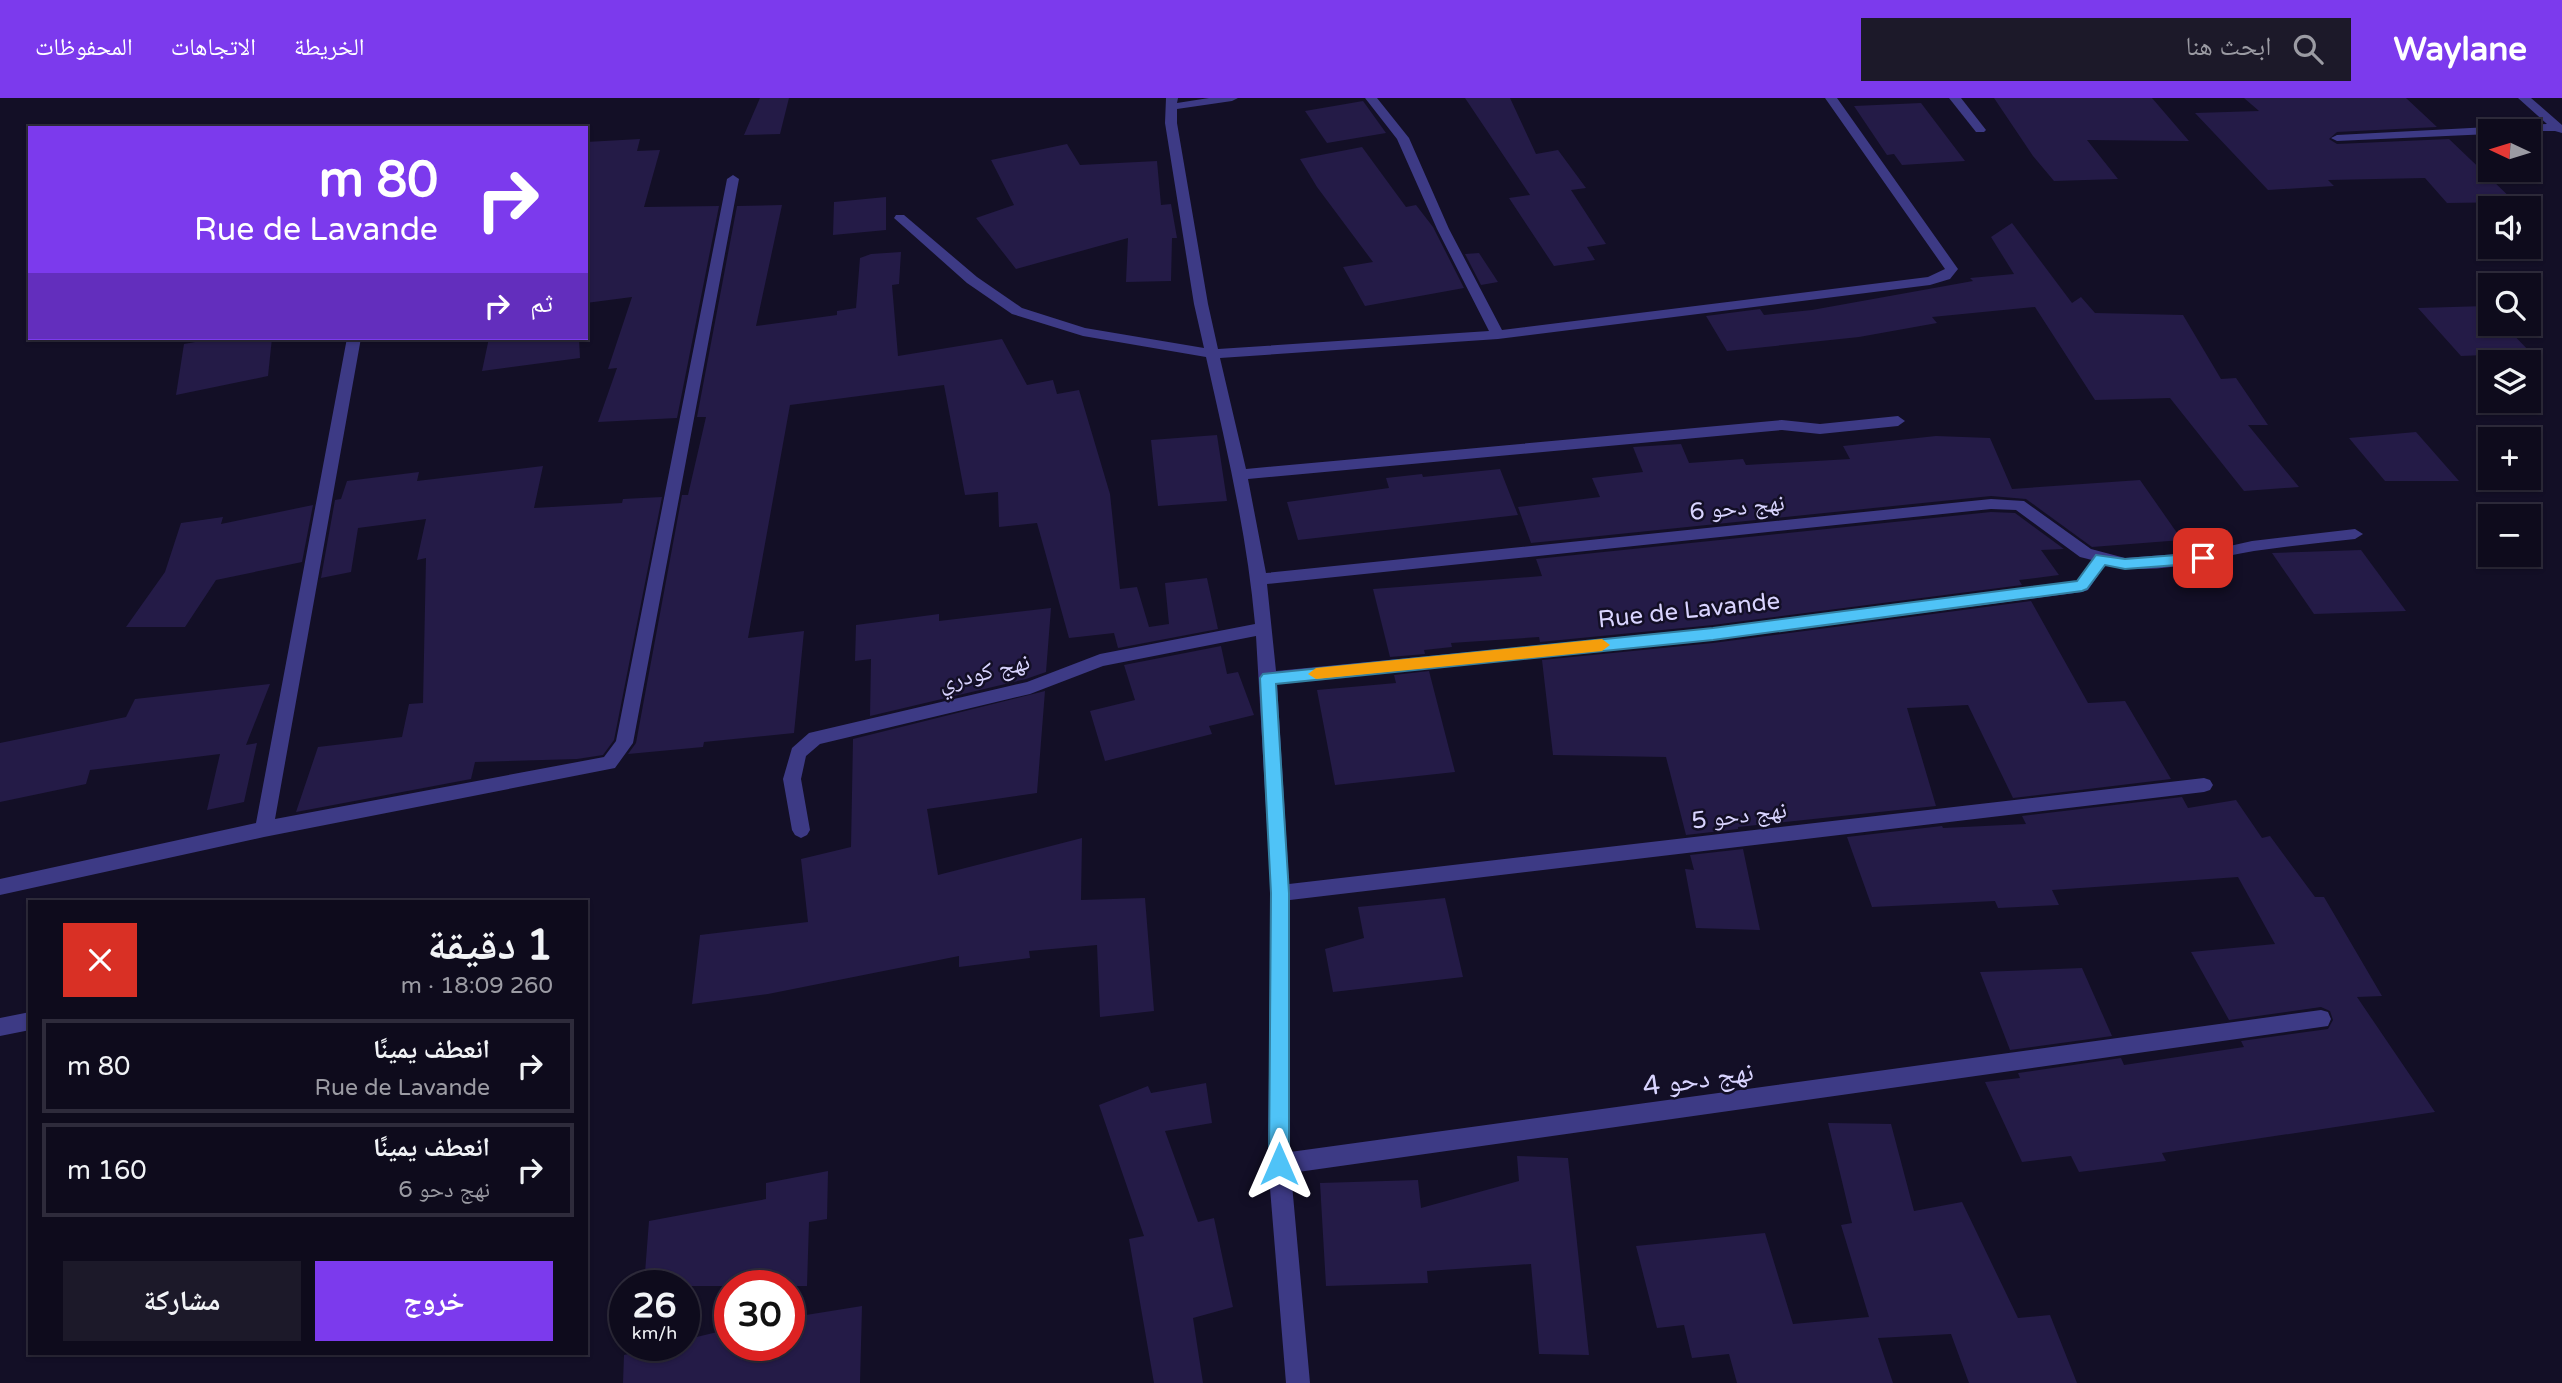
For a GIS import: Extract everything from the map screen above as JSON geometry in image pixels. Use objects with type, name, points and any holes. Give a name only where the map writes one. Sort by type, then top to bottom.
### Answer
[{"type":"street","points":[[1232,98],[1172,103],[1171,123],[1201,303],[1240,475],[1259,579],[1268,678],[1280,893],[1279,1164],[1298,1383]]},
{"type":"street","points":[[1371,98],[1403,138],[1443,229],[1498,335]]},
{"type":"street","points":[[900,218],[972,280],[1017,311],[1083,332],[1213,354],[1498,335],[1930,281],[1945,276],[1952,269],[1831,98]]},
{"type":"street","points":[[1955,98],[1980,131]]},
{"type":"street","points":[[2524,98],[2559,129]]},
{"type":"street","points":[[2337,138],[2559,129]]},
{"type":"street","points":[[0,887],[264,829],[609,763],[624,743],[733,179]]},
{"type":"street","points":[[264,829],[354,340]]},
{"type":"street","points":[[1240,475],[1782,425],[1820,429],[1898,421]]},
{"type":"street","name":"نهج دحو 6","points":[[1259,579],[1992,504],[2019,505],[2086,553],[2125,564],[2203,558],[2252,546],[2355,534]]},
{"type":"street","name":"Rue de Lavande","points":[[1268,678],[1713,634],[2082,586],[2101,559]]},
{"type":"street","name":"نهج كودري","points":[[801,830],[792,779],[798,753],[815,738],[1030,688],[1100,660],[1262,629]]},
{"type":"street","name":"نهج دحو 5","points":[[1280,893],[2204,785]]},
{"type":"street","name":"نهج دحو 4","points":[[1279,1164],[2321,1019]]},
{"type":"street","points":[[0,1027],[28,1021]]},
{"type":"building","points":[[760,98],[789,98],[780,134],[744,135]]},
{"type":"building","points":[[1465,98],[1510,98],[1536,154],[1558,150],[1586,188],[1571,190],[1606,244],[1587,247],[1595,260],[1554,266],[1509,198],[1530,195]]},
{"type":"building","points":[[1994,98],[2152,98],[2189,141],[2087,140],[2118,179],[2054,181],[2033,156]]},
{"type":"building","points":[[2244,98],[2406,98],[2437,127],[2337,132],[2329,139],[2337,144],[2449,139],[2478,167],[2478,182],[2494,182],[2509,196],[2478,196],[2478,203],[2447,203],[2425,178],[2328,180],[2334,186],[2268,190],[2195,113],[2259,111]]},
{"type":"building","points":[[1363,101],[1386,133],[1327,143],[1305,111]]},
{"type":"building","points":[[1921,103],[1965,161],[1902,165],[1894,154],[1887,155],[1854,106]]},
{"type":"building","points":[[640,139],[637,151],[660,150],[644,207],[719,206],[677,418],[598,422],[617,368],[608,369],[632,297],[588,303],[588,142]]},
{"type":"building","points":[[1067,144],[1080,165],[1157,161],[1161,205],[1171,204],[1177,238],[1172,238],[1171,281],[1126,282],[1128,238],[1016,269],[976,218],[1014,205],[991,160]]},
{"type":"building","points":[[1362,147],[1406,207],[1416,205],[1433,227],[1464,288],[1365,306],[1343,267],[1373,262],[1317,187],[1300,159]]},
{"type":"building","points":[[886,197],[886,230],[833,235],[834,202]]},
{"type":"building","points":[[782,205],[756,326],[837,315],[837,311],[856,308],[860,258],[871,254],[901,252],[899,284],[892,285],[898,356],[1002,339],[1027,385],[1053,380],[1057,394],[1079,390],[1110,494],[1120,589],[1137,587],[1149,627],[1169,624],[1165,583],[1207,578],[1218,629],[1118,648],[1114,633],[1069,638],[1037,523],[999,527],[998,492],[965,495],[944,385],[790,405],[748,638],[804,631],[794,733],[704,742],[703,747],[628,754],[636,743],[682,495],[688,495],[706,417],[697,417],[737,206]]},
{"type":"building","points":[[2012,223],[2072,303],[2081,297],[2095,313],[2183,315],[2221,379],[2236,378],[2268,425],[2248,425],[2299,487],[2244,491],[2170,398],[2095,400],[2035,307],[1932,317],[1937,323],[1859,337],[1727,351],[1706,316],[1760,309],[1764,315],[1812,310],[1973,281],[1970,278],[2014,274],[1991,237]]},
{"type":"building","points":[[1479,253],[1498,282],[1481,285],[1465,254]]},
{"type":"building","points":[[2478,306],[2478,336],[2515,336],[2528,350],[2478,350],[2478,355],[2461,356],[2418,308]]},
{"type":"building","points":[[207,340],[272,340],[268,376],[176,395],[184,344]]},
{"type":"building","points":[[489,340],[579,340],[580,358],[482,371]]},
{"type":"building","points":[[2416,432],[2459,481],[2385,481],[2349,438]]},
{"type":"building","points":[[1217,435],[1227,501],[1158,506],[1151,440]]},
{"type":"building","points":[[1936,436],[1990,438],[2012,489],[2140,480],[2182,540],[2092,547],[2026,499],[1991,496],[1531,543],[1518,507],[1600,497],[1592,478],[1643,472],[1633,447],[1681,444],[1689,463],[1743,459],[1746,465],[1850,459],[1843,446]]},
{"type":"building","points":[[543,466],[534,508],[622,503],[623,499],[662,497],[614,740],[603,755],[577,759],[475,762],[471,779],[296,812],[318,747],[402,737],[409,704],[423,703],[426,558],[417,560],[426,519],[358,528],[351,572],[321,578],[335,500],[341,499],[347,481],[419,472],[417,481]]},
{"type":"building","points":[[1500,469],[1518,515],[1298,540],[1287,502],[1389,488],[1386,478]]},
{"type":"building","points":[[313,505],[302,562],[216,580],[185,627],[126,627],[165,572],[181,523],[223,517],[221,524]]},
{"type":"building","points":[[1991,512],[2015,513],[2064,549],[2041,550],[2059,575],[2019,580],[2022,585],[1713,625],[1540,642],[1539,637],[1451,643],[1452,647],[1424,650],[1425,654],[1390,657],[1373,589],[1542,576],[1536,559]]},
{"type":"building","points":[[2361,550],[2406,611],[2314,614],[2272,553]]},
{"type":"building","points":[[2031,601],[2088,703],[2125,701],[2171,779],[2013,798],[1968,705],[1907,708],[1936,806],[1686,835],[1666,757],[1553,755],[1542,660],[1713,643]]},
{"type":"building","points":[[1051,608],[1046,672],[870,716],[871,659],[855,661],[856,625],[939,614],[939,621]]},
{"type":"building","points":[[1221,646],[1227,674],[1238,672],[1254,715],[1209,726],[1212,734],[1105,761],[1090,711],[1135,700],[1124,665]]},
{"type":"building","points":[[1429,671],[1455,772],[1335,785],[1317,690],[1396,683],[1394,675]]},
{"type":"building","points":[[270,684],[246,745],[257,743],[244,802],[207,810],[220,754],[90,770],[86,784],[0,802],[0,743],[126,717],[135,699]]},
{"type":"building","points":[[1045,691],[1037,793],[927,809],[938,875],[1082,838],[1081,900],[1145,898],[1154,1011],[1100,1017],[1097,945],[1029,951],[1030,958],[959,967],[959,956],[768,994],[692,1004],[700,935],[808,922],[801,859],[851,847],[853,739]]},
{"type":"building","points":[[2182,797],[2188,808],[2236,800],[2262,838],[2270,836],[2315,897],[2324,897],[2382,996],[2357,997],[2435,1112],[2162,1153],[2166,1161],[2079,1172],[2071,1156],[2022,1162],[1985,1082],[2020,1078],[2018,1073],[2121,1058],[2124,1065],[2244,1047],[2241,1041],[2328,1029],[2333,1020],[2330,1011],[2321,1007],[2229,1020],[2191,952],[2275,944],[2238,877],[2052,890],[2059,905],[1998,908],[1995,901],[1872,907],[1847,837],[1942,826],[2026,824],[2022,816]]},
{"type":"building","points":[[1743,849],[1760,930],[1696,928],[1685,869],[1694,870],[1690,855]]},
{"type":"building","points":[[1445,898],[1463,977],[1333,992],[1325,949],[1364,938],[1358,907]]},
{"type":"building","points":[[2082,968],[2112,1036],[2010,1050],[1980,972]]},
{"type":"building","points":[[1206,1083],[1212,1123],[1165,1131],[1198,1222],[1214,1218],[1233,1307],[1193,1318],[1203,1383],[1154,1383],[1129,1239],[1144,1236],[1099,1105],[1148,1086],[1151,1093]]},
{"type":"building","points":[[1828,1123],[1891,1124],[1914,1211],[1962,1202],[2018,1318],[2050,1315],[2077,1383],[1969,1383],[1951,1334],[1878,1338],[1893,1383],[1737,1383],[1729,1354],[1692,1358],[1684,1325],[1657,1328],[1636,1246],[1765,1233],[1793,1324],[1869,1317],[1841,1225],[1852,1223]]},
{"type":"building","points":[[1517,1156],[1568,1158],[1589,1355],[1539,1354],[1531,1264],[1427,1271],[1428,1283],[1326,1286],[1320,1183],[1418,1180],[1421,1208],[1519,1181]]},
{"type":"building","points":[[828,1171],[827,1219],[809,1222],[807,1286],[805,1270],[714,1270],[714,1286],[700,1286],[700,1270],[645,1270],[649,1221],[766,1199],[766,1183]]},
{"type":"building","points":[[862,1306],[860,1383],[623,1383],[624,1361],[700,1361],[700,1336],[714,1333],[714,1361],[805,1361],[806,1310],[806,1315]]},
{"type":"slow traffic","points":[[1316,674],[1602,645]]},
{"type":"route","points":[[1279,1164],[1280,893],[1268,678],[1713,634],[2082,586],[2101,559],[2125,564],[2203,558]]}]
